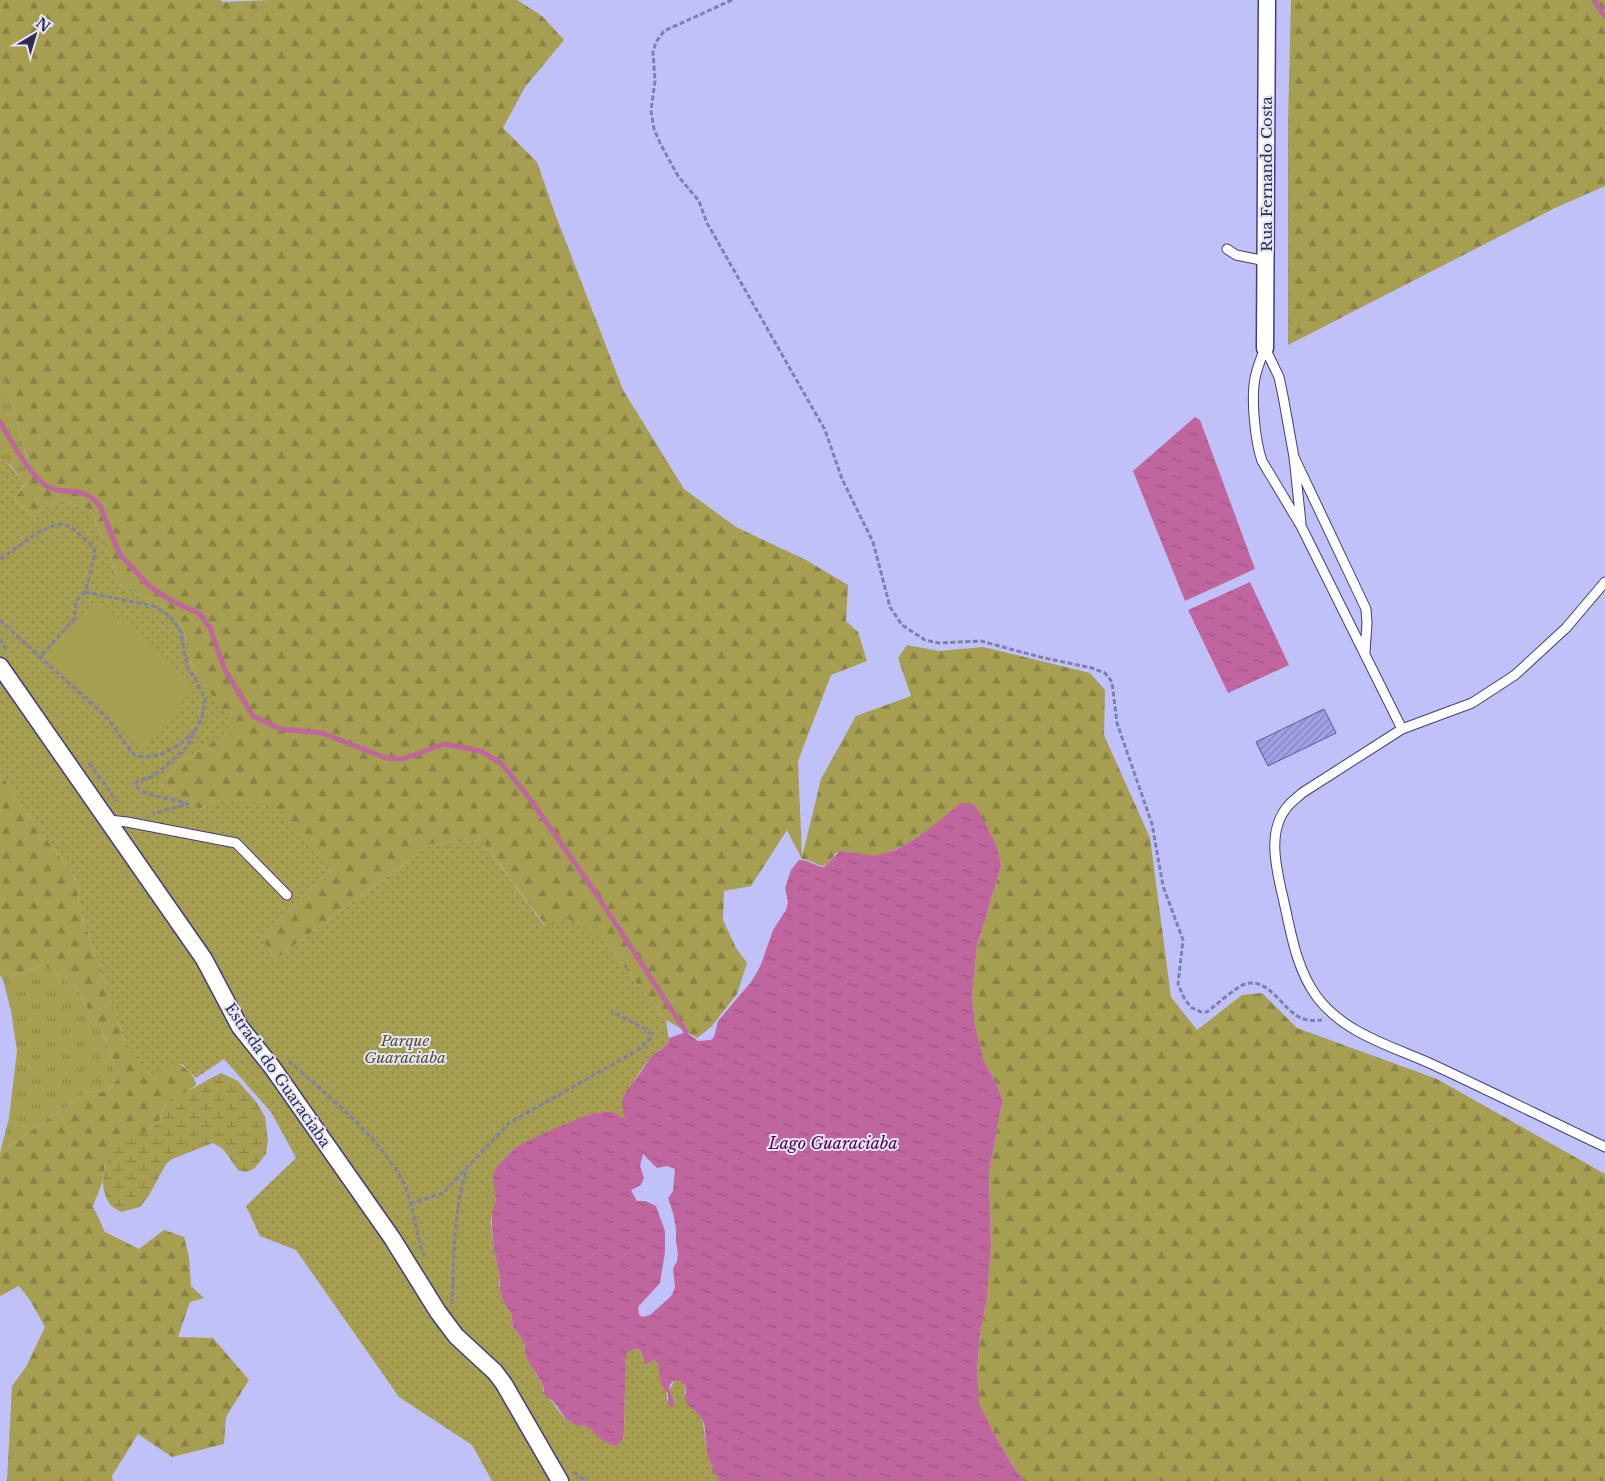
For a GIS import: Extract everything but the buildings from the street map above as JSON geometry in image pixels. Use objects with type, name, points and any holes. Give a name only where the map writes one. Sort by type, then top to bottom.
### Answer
[{"type":"street","name":"Rua Fernando Costa","points":[[1265,348],[1267,0]]},
{"type":"street","name":"Estrada do Guaraciaba","points":[[6,662],[108,820],[204,958],[240,1027],[272,1067],[392,1238],[432,1305],[456,1336],[495,1372],[504,1384],[560,1481]]},
{"type":"lane","points":[[1227,249],[1236,255],[1266,261]]},
{"type":"lane","points":[[1265,348],[1257,370],[1254,395],[1259,452],[1266,469],[1301,526],[1402,729]]},
{"type":"lane","points":[[1265,348],[1279,377],[1294,457],[1301,526]]},
{"type":"lane","points":[[1294,457],[1366,609],[1365,652]]},
{"type":"lane","points":[[1605,582],[1566,628],[1501,685],[1472,703],[1402,729],[1302,793],[1288,805],[1280,819],[1274,848],[1277,872],[1299,963],[1306,980],[1317,997],[1334,1016],[1371,1038],[1439,1067],[1605,1147]]},
{"type":"lane","points":[[108,820],[236,843],[287,895]]},
{"type":"path","points":[[732,0],[664,31],[660,36],[653,52],[655,81],[651,111],[654,129],[678,176],[699,201],[707,223],[825,430],[842,479],[873,542],[890,606],[895,617],[902,625],[926,640],[939,643],[981,641],[1040,657],[1092,668],[1105,674],[1112,682],[1117,723],[1152,824],[1163,886],[1183,940],[1178,984],[1185,1000],[1192,1008],[1206,1012],[1244,984],[1258,983],[1265,986],[1300,1018],[1312,1021],[1327,1020],[1334,1016]]},
{"type":"path","points":[[0,559],[39,532],[55,525],[66,525],[74,529],[95,551],[95,558],[85,592],[76,601],[76,618],[40,657]]},
{"type":"path","points":[[85,592],[153,606],[170,616],[180,632],[187,667],[205,699],[202,717],[190,742],[182,752],[154,776],[138,781],[135,784],[140,790],[188,804],[153,812],[144,825]]},
{"type":"path","points":[[0,620],[108,718],[133,754],[146,757],[156,755],[183,742],[196,729]]},
{"type":"path","points":[[0,639],[6,662]]},
{"type":"path","points":[[84,758],[109,790],[127,822]]},
{"type":"path","points":[[410,1204],[443,1193],[509,1123],[638,1050],[651,1038],[651,1034],[647,1030],[611,1011]]},
{"type":"path","points":[[286,1058],[366,1132],[402,1180],[420,1247],[427,1264]]},
{"type":"path","points":[[447,1300],[452,1307],[457,1223],[463,1183],[468,1166]]},
{"type":"green space","points":[[0,0],[220,0],[223,2],[270,0],[517,0],[542,16],[564,40],[525,87],[503,128],[537,162],[623,390],[684,489],[736,527],[806,560],[848,585],[846,621],[858,632],[867,661],[831,675],[798,761],[802,857],[821,779],[856,716],[911,696],[898,658],[907,645],[939,651],[983,647],[1090,673],[1105,690],[1104,735],[1150,838],[1171,997],[1197,1030],[1242,995],[1262,993],[1297,1028],[1437,1079],[1605,1174],[1605,1481],[1024,1481],[1011,1463],[978,1403],[977,1372],[980,1334],[987,1298],[991,1247],[989,1172],[1003,1102],[997,1085],[984,1061],[975,1026],[972,995],[977,946],[1001,866],[997,847],[988,831],[961,803],[930,829],[905,845],[882,855],[860,855],[847,851],[836,853],[823,866],[802,859],[787,830],[751,886],[724,891],[723,920],[736,948],[747,963],[737,994],[712,1026],[697,1038],[666,1020],[602,939],[545,925],[482,841],[431,844],[276,959],[260,937],[331,869],[220,800],[199,809],[161,785],[178,762],[236,729],[193,669],[183,627],[166,607],[121,587],[92,512],[63,499],[30,515],[14,499],[32,475],[6,381],[0,378]]},
{"type":"green space","points":[[1291,0],[1605,0],[1605,186],[1555,208],[1288,345],[1288,124]]},
{"type":"green space","points":[[0,378],[6,380],[32,476],[24,485],[11,465],[0,461]]},
{"type":"green space","name":"Parque Guaraciaba","points":[[0,461],[10,465],[24,485],[14,499],[30,515],[63,499],[92,512],[121,587],[166,607],[183,627],[193,669],[237,729],[178,762],[161,785],[199,809],[220,800],[277,806],[331,869],[260,937],[276,959],[431,844],[482,841],[544,925],[566,917],[602,939],[666,1020],[669,1041],[666,1046],[649,1059],[624,1095],[623,1112],[626,1120],[613,1112],[587,1115],[515,1148],[498,1165],[496,1199],[491,1221],[494,1251],[499,1271],[499,1286],[504,1303],[511,1313],[513,1327],[524,1341],[524,1346],[536,1375],[544,1387],[543,1391],[567,1420],[574,1424],[587,1426],[609,1444],[624,1428],[626,1352],[636,1349],[642,1354],[646,1365],[654,1360],[659,1365],[667,1401],[674,1400],[669,1390],[675,1380],[679,1379],[686,1386],[684,1393],[701,1418],[708,1455],[713,1470],[719,1476],[717,1481],[492,1481],[472,1445],[399,1397],[296,1250],[260,1236],[246,1206],[296,1158],[271,1112],[224,1059],[196,1078],[182,1064],[149,1074],[126,1044],[79,906],[78,882],[0,773]]},
{"type":"green space","points":[[97,599],[195,689],[143,746],[44,657]]},
{"type":"green space","points":[[0,773],[78,882],[79,906],[126,1044],[178,1063],[187,1069],[196,1085],[184,1094],[167,1101],[159,1121],[148,1131],[125,1141],[105,1166],[102,1183],[93,1206],[105,1232],[139,1249],[164,1230],[184,1237],[189,1257],[191,1286],[204,1298],[190,1302],[178,1337],[213,1338],[249,1380],[226,1417],[224,1444],[172,1457],[138,1434],[112,1476],[113,1481],[7,1481],[12,1386],[26,1367],[45,1327],[30,1300],[19,1286],[0,1296],[0,1153],[85,1093],[107,1091],[117,1080],[109,1045],[76,988],[44,965],[3,980],[0,975]]},
{"type":"green space","points":[[44,965],[76,988],[109,1045],[117,1080],[107,1091],[85,1093],[0,1153],[9,1118],[17,1051],[11,1011],[3,980]]},
{"type":"green space","points":[[221,1073],[238,1081],[257,1103],[265,1117],[268,1140],[266,1154],[254,1169],[245,1172],[238,1170],[223,1149],[213,1143],[172,1159],[166,1164],[148,1197],[140,1207],[121,1212],[111,1206],[105,1195],[103,1178],[112,1154],[125,1141],[154,1126],[161,1117],[167,1101]]},
{"type":"water","points":[[1195,417],[1200,420],[1255,569],[1185,601],[1133,471]]},
{"type":"water","points":[[1250,582],[1289,665],[1228,693],[1188,610]]},
{"type":"water","name":"Lago Guaraciaba","points":[[961,803],[973,804],[980,813],[997,847],[1001,866],[977,946],[972,995],[975,1026],[984,1061],[997,1085],[1003,1102],[989,1172],[991,1247],[987,1298],[980,1334],[977,1372],[979,1403],[993,1432],[1024,1481],[717,1481],[719,1477],[712,1472],[713,1466],[708,1457],[704,1424],[700,1416],[685,1400],[686,1386],[679,1380],[672,1382],[669,1387],[670,1394],[674,1400],[674,1406],[668,1405],[668,1394],[662,1384],[659,1365],[654,1360],[646,1365],[638,1349],[626,1353],[624,1428],[620,1442],[616,1446],[609,1444],[587,1426],[574,1424],[564,1416],[552,1400],[544,1395],[544,1387],[526,1357],[524,1341],[513,1327],[511,1313],[504,1303],[500,1291],[492,1227],[492,1214],[496,1199],[493,1176],[498,1165],[515,1148],[537,1136],[587,1115],[613,1112],[625,1119],[622,1105],[626,1091],[652,1056],[666,1045],[669,1038],[686,1032],[698,1041],[711,1040],[714,1037],[718,1021],[751,982],[760,967],[773,930],[786,910],[788,902],[785,888],[791,870],[799,860],[824,867],[840,851],[876,855],[893,851],[914,840]],"holes":[[[643,1154],[657,1168],[667,1166],[675,1169],[673,1191],[668,1198],[676,1229],[678,1254],[673,1269],[675,1287],[668,1299],[650,1315],[642,1317],[639,1314],[638,1307],[660,1283],[665,1252],[665,1231],[656,1206],[645,1201],[637,1201],[631,1190],[641,1185],[644,1178],[640,1166]]]},
{"type":"waterway","points":[[1594,0],[1605,17]]},
{"type":"waterway","points":[[0,422],[21,457],[42,483],[55,490],[87,495],[100,506],[119,553],[149,586],[172,601],[200,614],[210,628],[225,670],[253,716],[280,729],[322,733],[386,758],[403,759],[444,744],[481,751],[502,764],[530,799],[595,892],[686,1032]]}]
